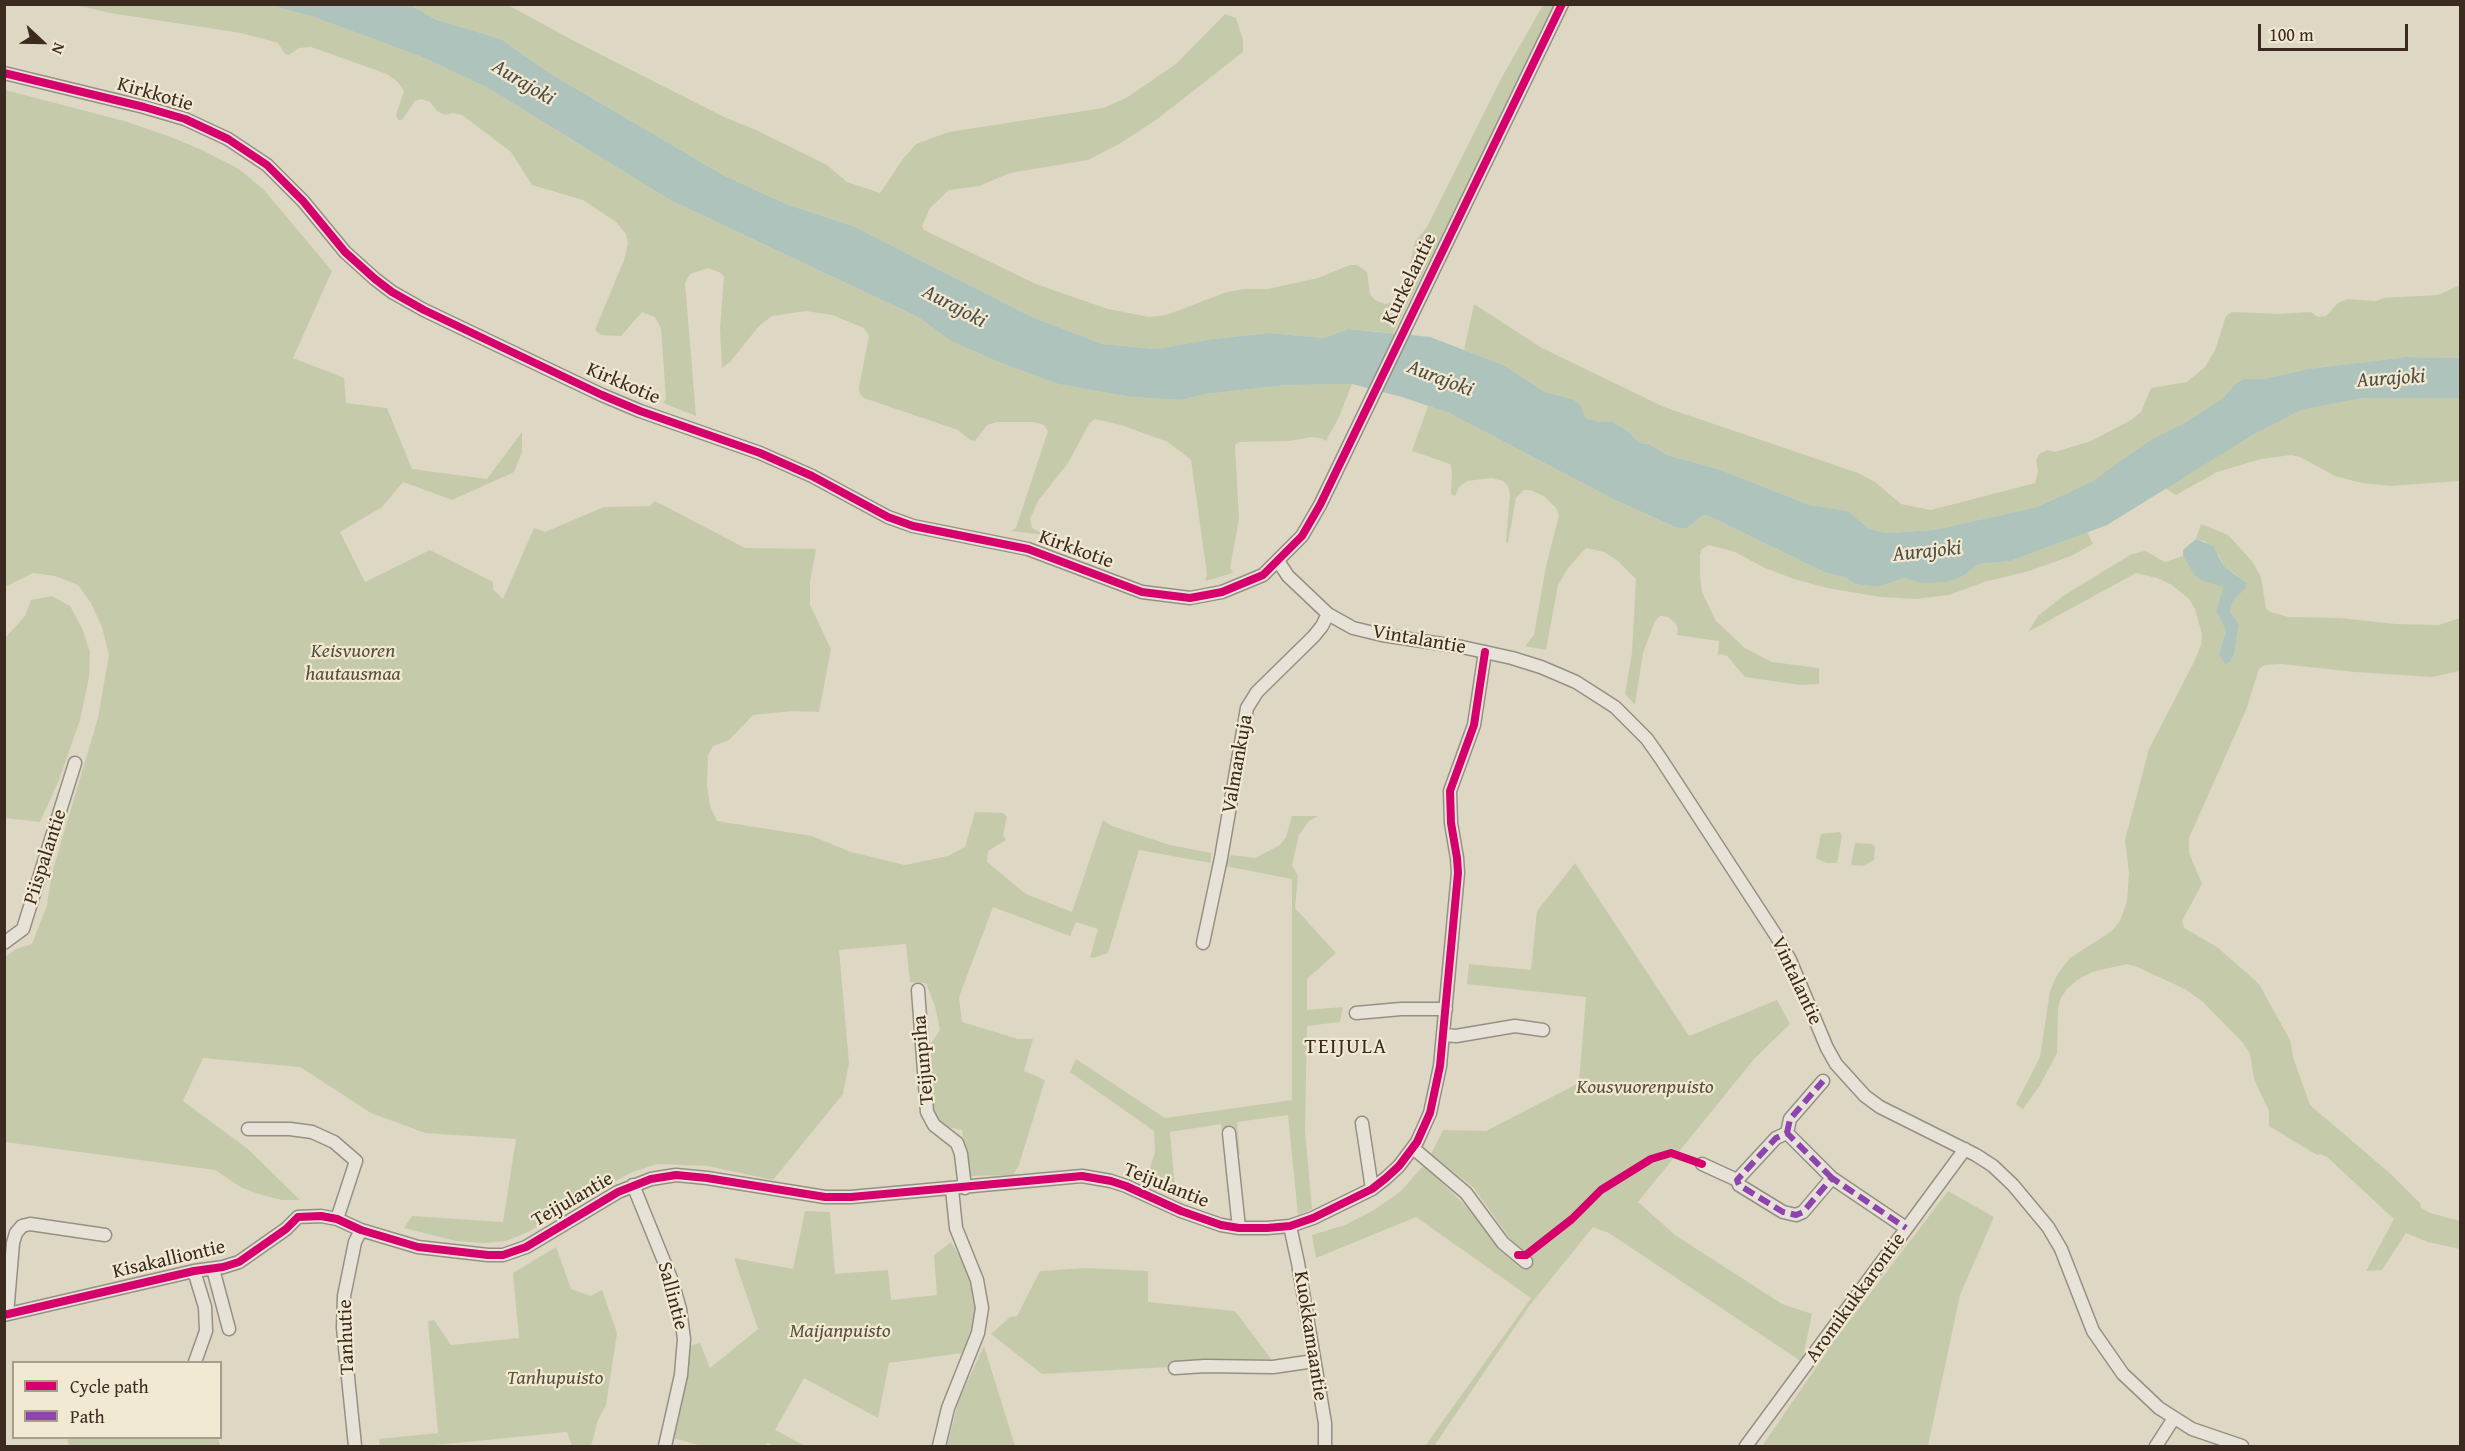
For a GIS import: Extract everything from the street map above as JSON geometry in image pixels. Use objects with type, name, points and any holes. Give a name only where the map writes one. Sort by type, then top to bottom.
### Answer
[{"type":"street","name":"Kurkelantie","points":[[1278,561],[1302,536],[1320,505],[1562,4]]},
{"type":"street","name":"Kirkkotie","points":[[4,73],[162,112],[185,119],[228,139],[267,165],[303,201],[361,267],[407,301],[602,395],[789,465],[888,517],[930,531],[1028,549],[1142,592],[1176,598],[1206,596],[1239,586],[1263,575],[1278,561]]},
{"type":"street","name":"Vintalantie","points":[[1278,561],[1288,576],[1328,614],[1353,628],[1485,652],[1541,667],[1575,682],[1606,700],[1632,723],[1661,759],[1777,937],[1790,960],[1836,1064],[1865,1096],[1880,1107],[1965,1149],[1993,1166],[2032,1206],[2061,1249],[2086,1316],[2104,1350],[2142,1393],[2192,1429],[2242,1446]]},
{"type":"street","name":"Valmankuja","points":[[1203,943],[1248,708],[1257,692],[1322,626],[1328,614]]},
{"type":"street","name":"Teijulantie","points":[[361,1230],[418,1247],[488,1256],[503,1255],[526,1247],[633,1185],[676,1175],[825,1197],[959,1189],[1082,1176],[1126,1186],[1205,1220],[1239,1228],[1290,1226],[1313,1218],[1372,1189],[1418,1152],[1430,1113],[1440,1066],[1458,873],[1451,823],[1450,791],[1474,725],[1485,652]]},
{"type":"street","name":"Piispalantie","points":[[4,944],[23,929],[75,763]]},
{"type":"street","name":"Teijunpiha","points":[[918,990],[927,1112],[934,1125],[957,1143],[961,1154],[956,1228],[977,1280],[982,1308],[978,1333],[948,1408],[939,1446]]},
{"type":"street","points":[[1356,1013],[1401,1009],[1446,1009]]},
{"type":"street","points":[[1444,1035],[1456,1036],[1515,1026],[1543,1030]]},
{"type":"street","points":[[1787,1133],[1790,1119],[1823,1081]]},
{"type":"street","points":[[1362,1123],[1372,1189]]},
{"type":"street","points":[[248,1129],[290,1129],[312,1132],[334,1142],[356,1161],[337,1219]]},
{"type":"street","points":[[1229,1133],[1239,1228]]},
{"type":"street","points":[[1787,1133],[1832,1178],[1906,1228]]},
{"type":"street","points":[[1737,1180],[1776,1138],[1787,1133]]},
{"type":"street","name":"Aromikukkarontie","points":[[1746,1446],[1965,1149]]},
{"type":"street","points":[[1418,1152],[1466,1193],[1503,1243],[1526,1262]]},
{"type":"street","points":[[1702,1164],[1737,1180],[1739,1185],[1783,1212],[1796,1215],[1803,1212],[1832,1178]]},
{"type":"street","name":"Sallintie","points":[[633,1185],[672,1281],[681,1319],[683,1355],[665,1446]]},
{"type":"street","name":"Kisakalliontie","points":[[6,1315],[239,1262],[286,1229],[298,1217],[321,1216],[337,1219],[361,1230]]},
{"type":"street","points":[[6,1315],[9,1243],[22,1226],[30,1224],[105,1234]]},
{"type":"street","name":"Kuokkamaantie","points":[[1290,1226],[1325,1422],[1325,1446]]},
{"type":"street","name":"Tanhutie","points":[[355,1446],[344,1328],[344,1296],[355,1242],[361,1230]]},
{"type":"street","points":[[213,1269],[229,1329]]},
{"type":"street","points":[[194,1271],[205,1307],[206,1331],[195,1361]]},
{"type":"street","points":[[1175,1368],[1273,1367],[1314,1361]]},
{"type":"street","points":[[2156,1446],[2174,1418]]},
{"type":"green space","points":[[76,5],[270,5],[311,16],[422,57],[488,88],[670,200],[918,317],[951,341],[1058,384],[1131,397],[1182,400],[1206,394],[1286,385],[1352,384],[1339,417],[1326,441],[1311,437],[1290,441],[1239,442],[1235,445],[1239,519],[1230,568],[1233,573],[1205,581],[1207,574],[1191,460],[1168,442],[1121,425],[1095,419],[1089,424],[1068,463],[1038,501],[1030,519],[1032,528],[1045,535],[1011,531],[1016,528],[1048,431],[1044,425],[1034,422],[997,422],[987,425],[975,441],[970,440],[958,430],[864,398],[860,394],[859,387],[869,336],[864,328],[832,315],[806,311],[772,316],[759,326],[730,362],[722,368],[720,329],[724,276],[708,268],[690,274],[685,283],[696,416],[663,403],[666,399],[661,328],[655,317],[642,312],[621,336],[601,335],[595,330],[624,260],[628,243],[626,234],[616,222],[583,200],[532,185],[511,152],[462,115],[453,113],[445,115],[437,111],[430,102],[421,99],[415,101],[402,120],[398,120],[396,115],[404,91],[398,82],[387,74],[311,47],[299,48],[289,55],[285,54],[278,43],[241,33],[110,13]]},
{"type":"green space","points":[[410,5],[508,5],[724,117],[827,165],[847,182],[880,193],[916,144],[949,132],[1103,108],[1126,98],[1176,64],[1225,14],[1236,18],[1243,40],[1243,52],[1156,120],[1119,144],[1088,160],[1010,173],[979,186],[949,190],[930,208],[922,226],[924,230],[1036,284],[1108,309],[1149,317],[1166,315],[1227,292],[1268,289],[1318,278],[1350,265],[1357,265],[1367,272],[1370,294],[1375,300],[1385,304],[1395,301],[1408,274],[1415,242],[1427,227],[1502,77],[1543,5],[1557,5],[1393,333],[1348,329],[1324,338],[1269,333],[1213,339],[1157,349],[1102,344],[1032,317],[853,226],[786,204],[725,176],[549,73],[501,39],[437,20]]},
{"type":"green space","name":"Keisvuoren hautausmaa","points":[[5,90],[124,121],[171,137],[239,169],[264,190],[332,271],[293,358],[344,378],[346,403],[387,408],[412,469],[487,479],[522,432],[522,452],[514,472],[452,500],[403,482],[382,507],[340,532],[365,582],[430,550],[493,582],[493,589],[503,599],[534,528],[545,532],[604,507],[650,506],[655,501],[745,548],[816,549],[810,582],[810,605],[831,649],[819,712],[793,711],[753,715],[729,740],[713,746],[708,755],[707,785],[710,806],[717,821],[812,836],[851,852],[905,865],[948,856],[965,847],[975,812],[1003,813],[1007,817],[1003,835],[1006,840],[988,851],[987,862],[1026,894],[1072,912],[1103,820],[1112,826],[1170,845],[1211,853],[1211,863],[1139,850],[1108,953],[1093,958],[1090,957],[1098,929],[1076,922],[1070,936],[993,907],[959,997],[962,1022],[1018,1039],[1033,1039],[1024,1071],[1045,1080],[1019,1165],[1013,1175],[969,1176],[962,1130],[941,1126],[934,1116],[930,1045],[940,1030],[935,1006],[926,983],[910,982],[906,944],[839,950],[849,1063],[843,1094],[773,1180],[708,1166],[657,1164],[630,1173],[528,1232],[506,1241],[484,1243],[456,1241],[404,1228],[412,1216],[503,1222],[516,1139],[425,1133],[371,1113],[300,1067],[203,1058],[183,1101],[248,1149],[300,1200],[282,1200],[242,1188],[215,1170],[5,1142],[5,957],[16,949],[32,944],[47,905],[52,873],[98,718],[109,655],[102,627],[91,603],[78,585],[55,576],[33,573],[5,587]]},
{"type":"green space","points":[[2460,285],[2460,358],[2406,357],[2308,369],[2263,379],[2244,379],[2235,384],[2222,399],[2093,481],[2037,507],[1934,530],[1888,533],[1869,529],[1848,511],[1810,505],[1718,469],[1667,455],[1649,444],[1640,443],[1628,431],[1611,421],[1599,422],[1584,418],[1581,406],[1573,399],[1545,392],[1503,365],[1464,350],[1474,304],[1542,348],[1664,407],[1858,473],[1875,482],[1901,504],[1931,510],[2035,483],[2038,471],[2036,460],[2039,454],[2047,450],[2055,452],[2091,441],[2131,420],[2141,412],[2151,388],[2187,382],[2205,367],[2215,350],[2226,316],[2232,312],[2279,314],[2311,312],[2318,317],[2326,316],[2338,303],[2347,299],[2376,301],[2383,298],[2438,295]]},
{"type":"green space","points":[[2363,398],[2460,398],[2460,481],[2390,486],[2362,483],[2335,476],[2300,457],[2291,455],[2261,459],[2217,472],[2176,495],[2165,488],[2251,436],[2301,410]]},
{"type":"green space","points":[[1428,406],[1449,413],[1615,500],[1675,527],[1686,529],[1703,515],[1709,516],[1824,572],[1844,577],[1855,584],[1878,587],[1905,578],[1921,583],[1963,576],[1979,564],[2010,561],[2087,532],[2093,544],[2071,556],[2029,571],[1984,582],[1949,595],[1916,599],[1881,597],[1827,588],[1794,579],[1765,568],[1735,552],[1709,545],[1702,549],[1700,555],[1700,576],[1702,592],[1716,621],[1745,648],[1772,662],[1819,668],[1819,684],[1800,685],[1745,677],[1727,656],[1721,654],[1718,656],[1719,641],[1677,635],[1676,624],[1668,617],[1660,616],[1655,621],[1643,653],[1635,705],[1625,694],[1632,653],[1636,579],[1618,561],[1604,552],[1586,548],[1568,568],[1558,585],[1546,650],[1525,646],[1534,635],[1546,566],[1559,515],[1556,508],[1544,496],[1524,490],[1516,498],[1508,543],[1506,542],[1510,494],[1508,486],[1503,481],[1492,478],[1467,481],[1459,487],[1455,496],[1451,494],[1450,464],[1412,451]]},
{"type":"green space","points":[[2201,524],[2228,535],[2252,561],[2261,577],[2266,609],[2271,612],[2288,617],[2340,618],[2396,624],[2439,625],[2460,618],[2460,671],[2432,677],[2282,664],[2265,665],[2259,669],[2246,710],[2189,838],[2189,853],[2202,884],[2182,921],[2184,928],[2217,947],[2259,984],[2290,1040],[2293,1057],[2310,1105],[2392,1175],[2420,1203],[2421,1208],[2430,1213],[2460,1221],[2460,1249],[2428,1242],[2406,1233],[2382,1270],[2366,1271],[2394,1219],[2327,1157],[2317,1155],[2269,1126],[2269,1111],[2254,1079],[2250,1054],[2243,1043],[2203,1002],[2185,989],[2137,967],[2127,964],[2092,972],[2077,980],[2067,989],[2058,1008],[2057,1053],[2040,1085],[2023,1109],[2016,1104],[2040,1057],[2050,991],[2057,975],[2070,958],[2112,931],[2120,921],[2127,901],[2129,873],[2125,840],[2149,749],[2194,662],[2201,645],[2202,634],[2195,609],[2189,599],[2172,585],[2157,578],[2136,573],[2028,632],[2038,616],[2063,596],[2132,554],[2145,551],[2165,562],[2183,556],[2195,576],[2223,587],[2216,611],[2226,631],[2219,654],[2229,663],[2234,655],[2239,624],[2230,612],[2233,601],[2245,589],[2237,575],[2224,566],[2219,555],[2205,541],[2196,539]]},
{"type":"green space","points":[[52,596],[70,606],[82,628],[90,652],[89,677],[80,720],[59,780],[40,822],[5,818],[5,638],[25,616],[31,600]]},
{"type":"green space","points":[[1292,816],[1318,816],[1309,821],[1299,835],[1292,865],[1298,876],[1295,908],[1336,953],[1307,979],[1307,1010],[1343,1007],[1340,1022],[1307,1026],[1305,1131],[1312,1209],[1298,1215],[1288,1115],[1237,1122],[1240,1155],[1225,1157],[1221,1124],[1170,1132],[1176,1199],[1145,1184],[1155,1152],[1154,1131],[1070,1072],[1076,1059],[1165,1118],[1292,1100],[1292,879],[1225,866],[1231,855],[1255,858],[1280,845],[1286,837]]},
{"type":"green space","points":[[1840,832],[1842,836],[1837,863],[1826,863],[1816,858],[1821,834]]},
{"type":"green space","points":[[1855,843],[1872,844],[1875,847],[1874,860],[1863,866],[1851,865]]},
{"type":"green space","name":"Kousvuorenpuisto","points":[[1575,863],[1689,1036],[1777,1000],[1790,1024],[1755,1058],[1638,1202],[1675,1235],[1782,1304],[1812,1314],[1802,1362],[1609,1233],[1593,1227],[1530,1305],[1434,1446],[1425,1446],[1531,1298],[1416,1217],[1316,1258],[1312,1235],[1345,1225],[1374,1210],[1401,1191],[1424,1165],[1466,1206],[1502,1251],[1513,1243],[1473,1187],[1431,1154],[1443,1130],[1486,1131],[1579,1083],[1586,997],[1467,984],[1469,964],[1531,970],[1537,911]]},
{"type":"green space","points":[[1948,1191],[1994,1217],[1960,1295],[1928,1446],[1762,1446],[1835,1340]]},
{"type":"green space","name":"Maijanpuisto","points":[[805,1211],[830,1212],[835,1274],[888,1270],[891,1300],[937,1295],[934,1255],[951,1242],[968,1270],[976,1299],[976,1315],[972,1334],[962,1353],[889,1363],[878,1418],[804,1378],[775,1430],[805,1446],[774,1446],[767,1443],[765,1446],[702,1446],[673,1438],[689,1346],[700,1343],[710,1368],[758,1329],[734,1258],[793,1269]]},
{"type":"green space","name":"Tanhupuisto","points":[[556,1247],[571,1289],[591,1296],[602,1290],[617,1333],[606,1405],[598,1420],[591,1446],[572,1446],[567,1432],[425,1446],[380,1446],[379,1439],[438,1433],[428,1321],[434,1320],[451,1345],[519,1338],[513,1273]]},
{"type":"green space","points":[[1086,1268],[1148,1271],[1148,1302],[1235,1311],[1271,1359],[1259,1362],[1042,1374],[991,1334],[1010,1317],[1017,1316],[1040,1271]]},
{"type":"green space","points":[[984,1346],[1015,1446],[947,1446],[959,1399]]},
{"type":"green space","points":[[67,1439],[218,1439],[220,1446],[69,1446]]},
{"type":"water","name":"Aurajoki","points":[[270,5],[410,5],[437,20],[501,39],[549,73],[725,176],[786,204],[853,226],[1032,317],[1102,344],[1157,349],[1213,339],[1269,333],[1324,338],[1348,329],[1430,337],[1503,365],[1545,392],[1573,399],[1581,406],[1585,418],[1599,422],[1611,421],[1628,431],[1640,443],[1649,444],[1667,455],[1718,469],[1810,505],[1848,511],[1869,529],[1888,533],[1934,530],[2037,507],[2093,481],[2149,441],[2181,425],[2222,399],[2235,384],[2244,379],[2263,379],[2308,369],[2406,357],[2460,358],[2460,398],[2363,398],[2301,410],[2251,436],[2107,525],[2010,561],[1979,564],[1963,576],[1946,582],[1921,583],[1905,578],[1878,587],[1855,584],[1844,577],[1824,572],[1709,516],[1703,515],[1686,529],[1675,527],[1615,500],[1449,413],[1402,397],[1352,384],[1286,385],[1206,394],[1182,400],[1131,397],[1058,384],[951,341],[918,317],[670,200],[488,88],[422,57],[311,16]]},
{"type":"water","points":[[2196,539],[2213,546],[2224,566],[2246,583],[2245,589],[2233,601],[2230,612],[2239,624],[2234,655],[2229,663],[2225,664],[2219,654],[2226,631],[2216,611],[2223,587],[2195,576],[2183,556],[2183,550]]},
{"type":"marked path","points":[[1787,1133],[1790,1119],[1823,1081]]},
{"type":"marked path","points":[[1832,1178],[1787,1133],[1776,1138],[1737,1180],[1739,1185],[1783,1212],[1796,1215],[1803,1212],[1832,1178],[1906,1228]]},
{"type":"cycle path","points":[[4,73],[185,119],[228,139],[267,165],[303,201],[345,252],[392,292],[424,310],[602,395],[640,411],[760,453],[812,476],[888,517],[913,526],[1028,549],[1142,592],[1190,598],[1222,592],[1263,575],[1302,536],[1320,505],[1562,4]]},
{"type":"cycle path","points":[[4,1315],[239,1262],[286,1229],[298,1217],[321,1216],[337,1219],[361,1230],[418,1247],[503,1255],[526,1247],[618,1192],[651,1179],[676,1175],[825,1197],[851,1197],[1082,1176],[1126,1186],[1181,1211],[1221,1225],[1239,1228],[1267,1228],[1290,1226],[1313,1218],[1372,1189],[1386,1178],[1399,1166],[1417,1142],[1430,1113],[1440,1066],[1458,873],[1451,823],[1450,791],[1474,725],[1485,652]]},
{"type":"cycle path","points":[[1518,1255],[1526,1255],[1572,1219],[1601,1190],[1651,1159],[1671,1153],[1702,1164]]},
{"type":"district","name":"TEIJULA","points":[[1346,1048]]}]
